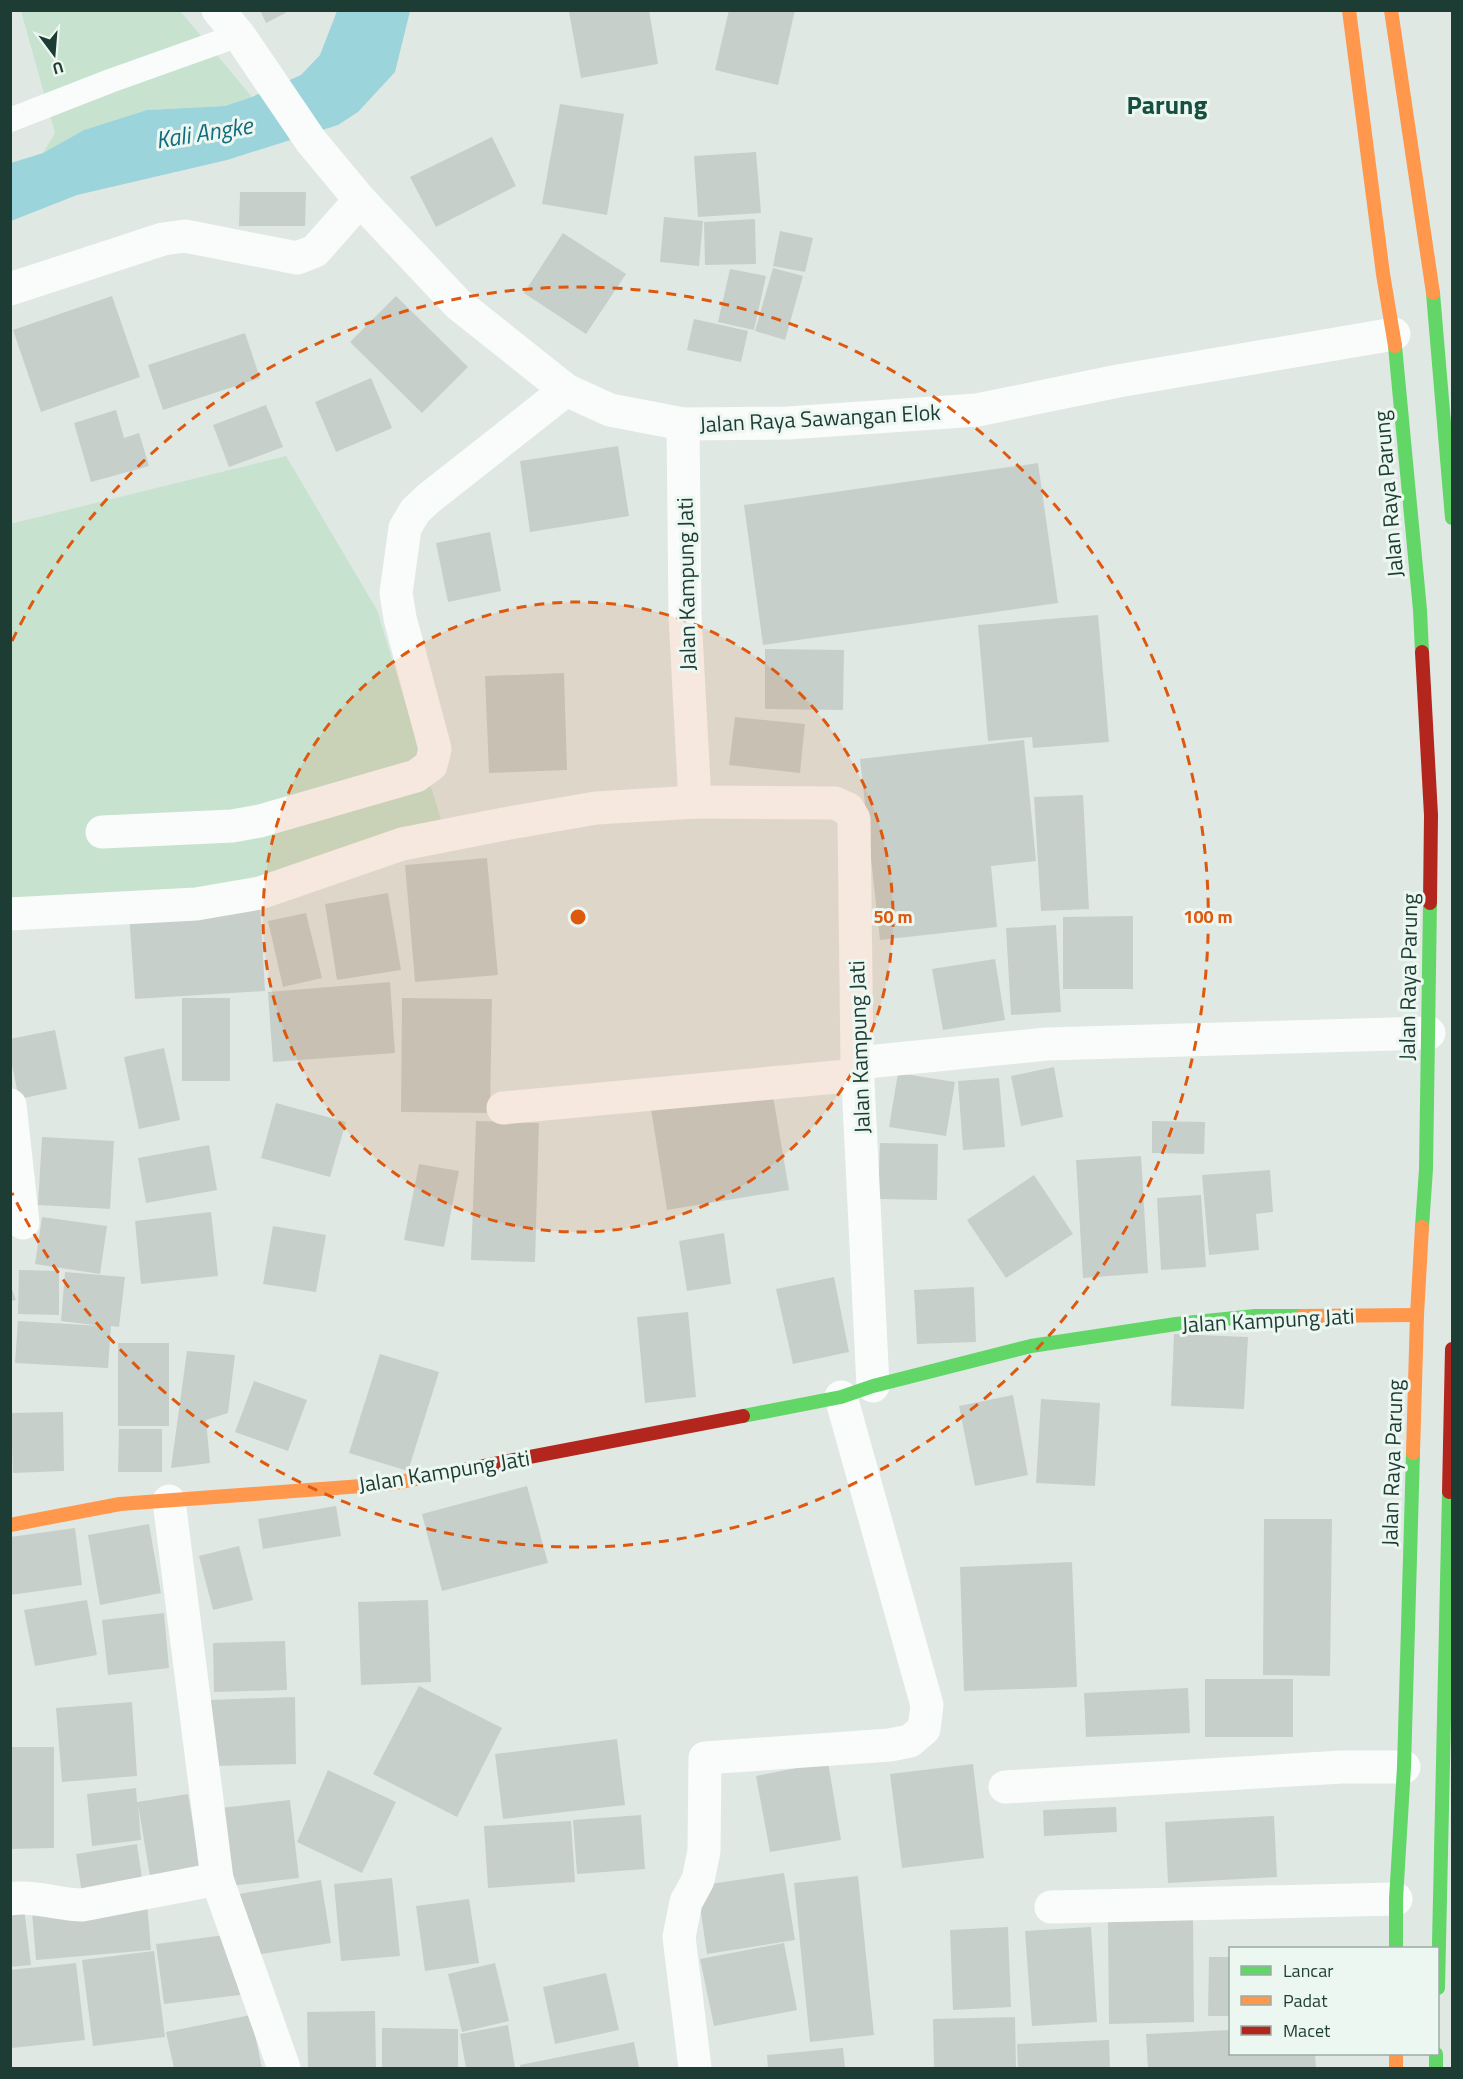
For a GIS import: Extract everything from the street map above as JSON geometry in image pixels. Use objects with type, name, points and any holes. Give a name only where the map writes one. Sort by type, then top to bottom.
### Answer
[{"type":"main road","name":"Jalan Raya Parung","points":[[1349,10],[1383,274],[1394,334],[1420,610],[1431,815],[1426,1169],[1418,1315],[1396,1947]]},
{"type":"main road","points":[[1391,10],[1444,304],[1452,518]]},
{"type":"main road","points":[[1426,1169],[1444,1170]]},
{"type":"main road","name":"Jalan Kampung Jati","points":[[10,1524],[120,1504],[389,1484],[841,1397],[873,1386],[1031,1346],[1176,1324],[1255,1316],[1418,1315]]},
{"type":"main road","points":[[1438,1947],[1452,1350]]},
{"type":"street","name":"Jalan Raya Sawangan Elok","points":[[218,10],[239,35],[311,141],[360,200],[458,304],[566,390],[610,410],[683,424],[788,423],[977,410],[1118,381],[1394,334]]},
{"type":"street","points":[[10,289],[164,239],[185,236],[297,258],[315,251],[360,200]]},
{"type":"street","points":[[102,832],[232,826],[260,821],[416,776],[431,765],[435,749],[400,618],[396,593],[405,528],[416,511],[429,498],[566,390]]},
{"type":"street","name":"Jalan Kampung Jati","points":[[683,424],[685,616],[695,802],[835,803],[848,809],[854,819],[858,1069],[873,1386]]},
{"type":"street","points":[[10,914],[195,904],[260,893],[414,842],[596,808],[695,802]]},
{"type":"street","points":[[503,1108],[858,1069],[1047,1044],[1429,1033]]},
{"type":"street","points":[[10,1105],[23,1223]]},
{"type":"street","points":[[695,2068],[679,1937],[686,1902],[698,1880],[704,1851],[705,1758],[890,1745],[910,1741],[924,1729],[927,1705],[841,1397]]},
{"type":"street","points":[[169,1501],[217,1879],[284,2068]]},
{"type":"street","points":[[1005,1787],[1342,1767],[1404,1767]]},
{"type":"street","points":[[10,1899],[32,1898],[82,1905],[217,1879]]},
{"type":"street","points":[[1051,1907],[1396,1899]]},
{"type":"lane","points":[[10,120],[239,35]]},
{"type":"green space","points":[[21,11],[180,11],[252,97],[225,106],[147,110],[84,130],[43,153],[55,133]]},
{"type":"green space","points":[[286,456],[377,610],[443,826],[243,885],[11,906],[10,524]]},
{"type":"water","name":"Kali Angke","points":[[337,11],[410,11],[395,72],[358,112],[338,125],[227,160],[77,195],[11,221],[11,163],[43,153],[84,130],[147,110],[225,106],[252,97],[301,75],[320,55]]},
{"type":"building","points":[[260,10],[291,10],[266,23]]},
{"type":"building","points":[[575,10],[649,10],[658,64],[581,78],[569,12]]},
{"type":"building","points":[[729,10],[795,10],[778,85],[715,70]]},
{"type":"building","points":[[560,104],[624,114],[607,215],[542,204]]},
{"type":"building","points":[[492,137],[516,186],[436,227],[410,177]]},
{"type":"building","points":[[756,152],[761,213],[698,217],[694,156]]},
{"type":"building","points":[[240,192],[306,192],[305,226],[239,226]]},
{"type":"building","points":[[664,217],[703,221],[699,266],[660,262]]},
{"type":"building","points":[[755,219],[756,264],[705,265],[704,222]]},
{"type":"building","points":[[780,231],[813,238],[805,272],[773,266]]},
{"type":"building","points":[[563,233],[626,274],[586,334],[524,293]]},
{"type":"building","points":[[773,268],[803,276],[785,340],[755,331]]},
{"type":"building","points":[[730,269],[766,276],[754,330],[718,322]]},
{"type":"building","points":[[112,296],[140,377],[41,412],[13,330]]},
{"type":"building","points":[[396,296],[468,367],[422,413],[350,342]]},
{"type":"building","points":[[694,319],[748,331],[741,362],[687,350]]},
{"type":"building","points":[[245,333],[260,378],[163,410],[148,365]]},
{"type":"building","points":[[371,378],[392,428],[336,452],[315,402]]},
{"type":"building","points":[[266,405],[283,447],[229,467],[213,425]]},
{"type":"building","points":[[116,410],[124,438],[139,433],[149,466],[91,482],[74,423]]},
{"type":"building","points":[[618,446],[629,516],[530,532],[520,461]]},
{"type":"building","points":[[1038,463],[1058,603],[763,645],[744,505]]},
{"type":"building","points":[[490,532],[501,591],[448,602],[436,543]]},
{"type":"building","points":[[1098,615],[1109,742],[1033,748],[1032,737],[988,741],[978,625]]},
{"type":"building","points":[[765,649],[844,650],[843,710],[765,709]]},
{"type":"building","points":[[564,673],[567,770],[489,773],[485,676]]},
{"type":"building","points":[[735,717],[805,724],[800,773],[729,765]]},
{"type":"building","points":[[1024,740],[1036,861],[991,866],[997,927],[880,940],[860,759]]},
{"type":"building","points":[[1083,795],[1089,909],[1041,911],[1034,797]]},
{"type":"building","points":[[487,858],[498,975],[415,982],[405,865]]},
{"type":"building","points":[[388,893],[401,970],[337,980],[325,904]]},
{"type":"building","points":[[260,905],[265,991],[135,999],[129,913]]},
{"type":"building","points":[[306,913],[322,978],[283,987],[268,921]]},
{"type":"building","points":[[1133,916],[1133,989],[1063,989],[1063,917]]},
{"type":"building","points":[[1056,925],[1061,1012],[1011,1015],[1006,928]]},
{"type":"building","points":[[995,959],[1005,1020],[943,1030],[932,969]]},
{"type":"building","points":[[390,982],[395,1053],[273,1062],[268,992]]},
{"type":"building","points":[[182,998],[230,998],[230,1081],[182,1081]]},
{"type":"building","points":[[402,998],[492,999],[490,1113],[401,1112]]},
{"type":"building","points":[[55,1030],[67,1089],[19,1099],[10,1055],[10,1039]]},
{"type":"building","points":[[164,1048],[180,1120],[139,1129],[124,1057]]},
{"type":"building","points":[[1054,1067],[1063,1117],[1021,1126],[1011,1076]]},
{"type":"building","points":[[898,1073],[955,1082],[946,1136],[889,1127]]},
{"type":"building","points":[[999,1078],[1005,1147],[963,1150],[958,1081]]},
{"type":"building","points":[[771,1084],[789,1190],[667,1210],[650,1103]]},
{"type":"building","points":[[276,1103],[346,1122],[330,1177],[261,1158]]},
{"type":"building","points":[[476,1121],[539,1123],[535,1262],[471,1260]]},
{"type":"building","points":[[1152,1121],[1205,1122],[1204,1154],[1152,1153]]},
{"type":"building","points":[[42,1137],[114,1141],[110,1209],[38,1205]]},
{"type":"building","points":[[880,1143],[938,1144],[937,1200],[878,1199]]},
{"type":"building","points":[[209,1145],[217,1190],[146,1203],[138,1158]]},
{"type":"building","points":[[1141,1156],[1148,1273],[1083,1278],[1076,1160]]},
{"type":"building","points":[[419,1164],[459,1171],[444,1247],[404,1240]]},
{"type":"building","points":[[1270,1170],[1273,1212],[1256,1214],[1259,1250],[1209,1255],[1202,1175]]},
{"type":"building","points":[[1034,1175],[1073,1234],[1006,1278],[967,1220]]},
{"type":"building","points":[[1201,1195],[1206,1267],[1161,1270],[1157,1198]]},
{"type":"building","points":[[211,1212],[218,1276],[141,1284],[135,1221]]},
{"type":"building","points":[[42,1217],[107,1226],[100,1274],[35,1264]]},
{"type":"building","points":[[273,1226],[326,1235],[316,1292],[263,1284]]},
{"type":"building","points":[[724,1233],[731,1284],[687,1291],[679,1241]]},
{"type":"building","points":[[19,1270],[59,1271],[59,1315],[18,1314]]},
{"type":"building","points":[[65,1272],[125,1277],[119,1327],[111,1326],[108,1368],[15,1363],[18,1321],[102,1326],[61,1321]]},
{"type":"building","points":[[834,1277],[849,1352],[793,1364],[776,1289]]},
{"type":"building","points":[[10,1284],[16,1300],[10,1301]]},
{"type":"building","points":[[974,1287],[976,1342],[917,1344],[914,1290]]},
{"type":"building","points":[[688,1312],[696,1397],[645,1403],[637,1317]]},
{"type":"building","points":[[1174,1334],[1248,1337],[1244,1409],[1171,1406]]},
{"type":"building","points":[[118,1343],[169,1343],[169,1426],[118,1426]]},
{"type":"building","points":[[187,1351],[235,1355],[228,1413],[206,1420],[210,1463],[171,1468]]},
{"type":"building","points":[[380,1354],[439,1372],[408,1471],[349,1453]]},
{"type":"building","points":[[254,1381],[307,1400],[288,1451],[235,1432]]},
{"type":"building","points":[[1013,1395],[1028,1475],[975,1486],[959,1406]]},
{"type":"building","points":[[1041,1399],[1100,1403],[1095,1486],[1036,1483]]},
{"type":"building","points":[[63,1412],[64,1471],[13,1473],[11,1413]]},
{"type":"building","points":[[119,1429],[162,1429],[162,1472],[118,1472]]},
{"type":"building","points":[[527,1486],[548,1563],[442,1591],[422,1514]]},
{"type":"building","points":[[336,1506],[341,1536],[263,1549],[258,1519]]},
{"type":"building","points":[[1264,1519],[1332,1519],[1330,1676],[1263,1675]]},
{"type":"building","points":[[149,1524],[161,1593],[100,1605],[88,1535]]},
{"type":"building","points":[[75,1528],[82,1585],[10,1595],[10,1537]]},
{"type":"building","points":[[239,1546],[253,1600],[213,1610],[199,1556]]},
{"type":"building","points":[[1072,1562],[1077,1687],[964,1691],[960,1567]]},
{"type":"building","points":[[87,1600],[97,1655],[35,1666],[24,1610]]},
{"type":"building","points":[[428,1600],[431,1682],[361,1685],[358,1602]]},
{"type":"building","points":[[164,1613],[169,1668],[108,1675],[102,1620]]},
{"type":"building","points":[[285,1641],[287,1690],[214,1692],[213,1643]]},
{"type":"building","points":[[1205,1679],[1293,1679],[1293,1737],[1205,1737]]},
{"type":"building","points":[[419,1686],[502,1728],[457,1817],[373,1774]]},
{"type":"building","points":[[1188,1688],[1190,1733],[1086,1737],[1084,1693]]},
{"type":"building","points":[[295,1697],[296,1764],[211,1766],[209,1700]]},
{"type":"building","points":[[132,1702],[137,1776],[62,1782],[56,1708]]},
{"type":"building","points":[[617,1739],[625,1805],[503,1819],[495,1754]]},
{"type":"building","points":[[10,1747],[54,1747],[54,1848],[10,1849]]},
{"type":"building","points":[[828,1762],[841,1840],[770,1852],[756,1776]]},
{"type":"building","points":[[973,1764],[984,1858],[902,1868],[890,1774]]},
{"type":"building","points":[[328,1770],[396,1802],[362,1873],[297,1842]]},
{"type":"building","points":[[136,1788],[137,1802],[188,1794],[200,1867],[150,1876],[138,1805],[141,1840],[92,1846],[87,1794]]},
{"type":"building","points":[[290,1800],[299,1878],[229,1886],[220,1808]]},
{"type":"building","points":[[1116,1807],[1117,1832],[1044,1836],[1043,1810]]},
{"type":"building","points":[[641,1815],[645,1869],[577,1874],[573,1820]]},
{"type":"building","points":[[1274,1816],[1277,1877],[1168,1883],[1165,1822]]},
{"type":"building","points":[[571,1821],[575,1882],[488,1888],[484,1826]]},
{"type":"building","points":[[137,1844],[144,1892],[83,1901],[76,1854]]},
{"type":"building","points":[[784,1873],[795,1940],[707,1954],[697,1886]]},
{"type":"building","points":[[858,1876],[874,2035],[810,2042],[794,1883]]},
{"type":"building","points":[[392,1878],[400,1956],[341,1961],[334,1884]]},
{"type":"building","points":[[321,1880],[331,1943],[249,1956],[239,1894]]},
{"type":"building","points":[[469,1899],[479,1963],[425,1971],[416,1906]]},
{"type":"building","points":[[147,1902],[151,1950],[36,1960],[32,1912]]},
{"type":"building","points":[[24,1908],[31,1965],[10,1967],[10,1909]]},
{"type":"building","points":[[1193,1919],[1194,2022],[1109,2024],[1108,1921]]},
{"type":"building","points":[[1008,1927],[1011,2007],[953,2010],[950,1930]]},
{"type":"building","points":[[1091,1927],[1097,2022],[1032,2026],[1025,1931]]},
{"type":"building","points":[[233,1934],[240,1995],[164,2004],[156,1944]]},
{"type":"building","points":[[784,1943],[797,2010],[714,2026],[700,1959]]},
{"type":"building","points":[[154,1951],[165,2037],[93,2046],[82,1960]]},
{"type":"building","points":[[1209,1957],[1229,1957],[1229,2016],[1208,2016]]},
{"type":"building","points":[[76,1963],[85,2040],[12,2048],[10,1970]]},
{"type":"building","points":[[495,1963],[509,2021],[462,2032],[448,1974]]},
{"type":"building","points":[[606,1973],[619,2030],[555,2044],[543,1987]]},
{"type":"building","points":[[375,2011],[376,2068],[308,2068],[307,2012]]},
{"type":"building","points":[[251,2015],[262,2068],[174,2068],[166,2032]]},
{"type":"building","points":[[1015,2017],[1016,2068],[934,2068],[933,2019]]},
{"type":"building","points":[[508,2025],[515,2068],[466,2068],[460,2034]]},
{"type":"building","points":[[382,2028],[458,2029],[458,2068],[382,2068]]},
{"type":"building","points":[[1229,2030],[1229,2055],[1315,2055],[1316,2068],[1148,2068],[1146,2034]]},
{"type":"building","points":[[1109,2040],[1110,2068],[1018,2068],[1017,2044]]},
{"type":"building","points":[[634,2042],[639,2068],[520,2068],[520,2065]]},
{"type":"building","points":[[843,2048],[845,2068],[768,2068],[767,2055]]},
{"type":"traffic: fast","points":[[1433,293],[1452,518]]},
{"type":"traffic: fast","points":[[1395,346],[1422,652]]},
{"type":"traffic: fast","points":[[1422,1227],[1426,1169],[1430,903]]},
{"type":"traffic: fast","points":[[743,1416],[841,1397],[873,1386],[1031,1346],[1176,1324],[1255,1316],[1302,1316]]},
{"type":"traffic: fast","points":[[1396,1947],[1396,1899],[1404,1767],[1413,1453]]},
{"type":"traffic: fast","points":[[1439,1947],[1449,1492]]},
{"type":"traffic: fast","points":[[1436,2055],[1436,2068]]},
{"type":"traffic: slow","points":[[1349,10],[1383,274],[1395,346]]},
{"type":"traffic: slow","points":[[1391,10],[1433,293]]},
{"type":"traffic: slow","points":[[1413,1453],[1422,1227]]},
{"type":"traffic: slow","points":[[1302,1316],[1417,1315]]},
{"type":"traffic: slow","points":[[10,1525],[120,1504],[389,1484],[452,1472]]},
{"type":"traffic: slow","points":[[1396,2055],[1396,2068]]},
{"type":"traffic: jam","points":[[1422,652],[1431,815],[1430,903]]},
{"type":"traffic: jam","points":[[1449,1492],[1452,1349]]},
{"type":"traffic: jam","points":[[452,1472],[743,1416]]},
{"type":"district","name":"Parung","points":[[1167,104]]}]
